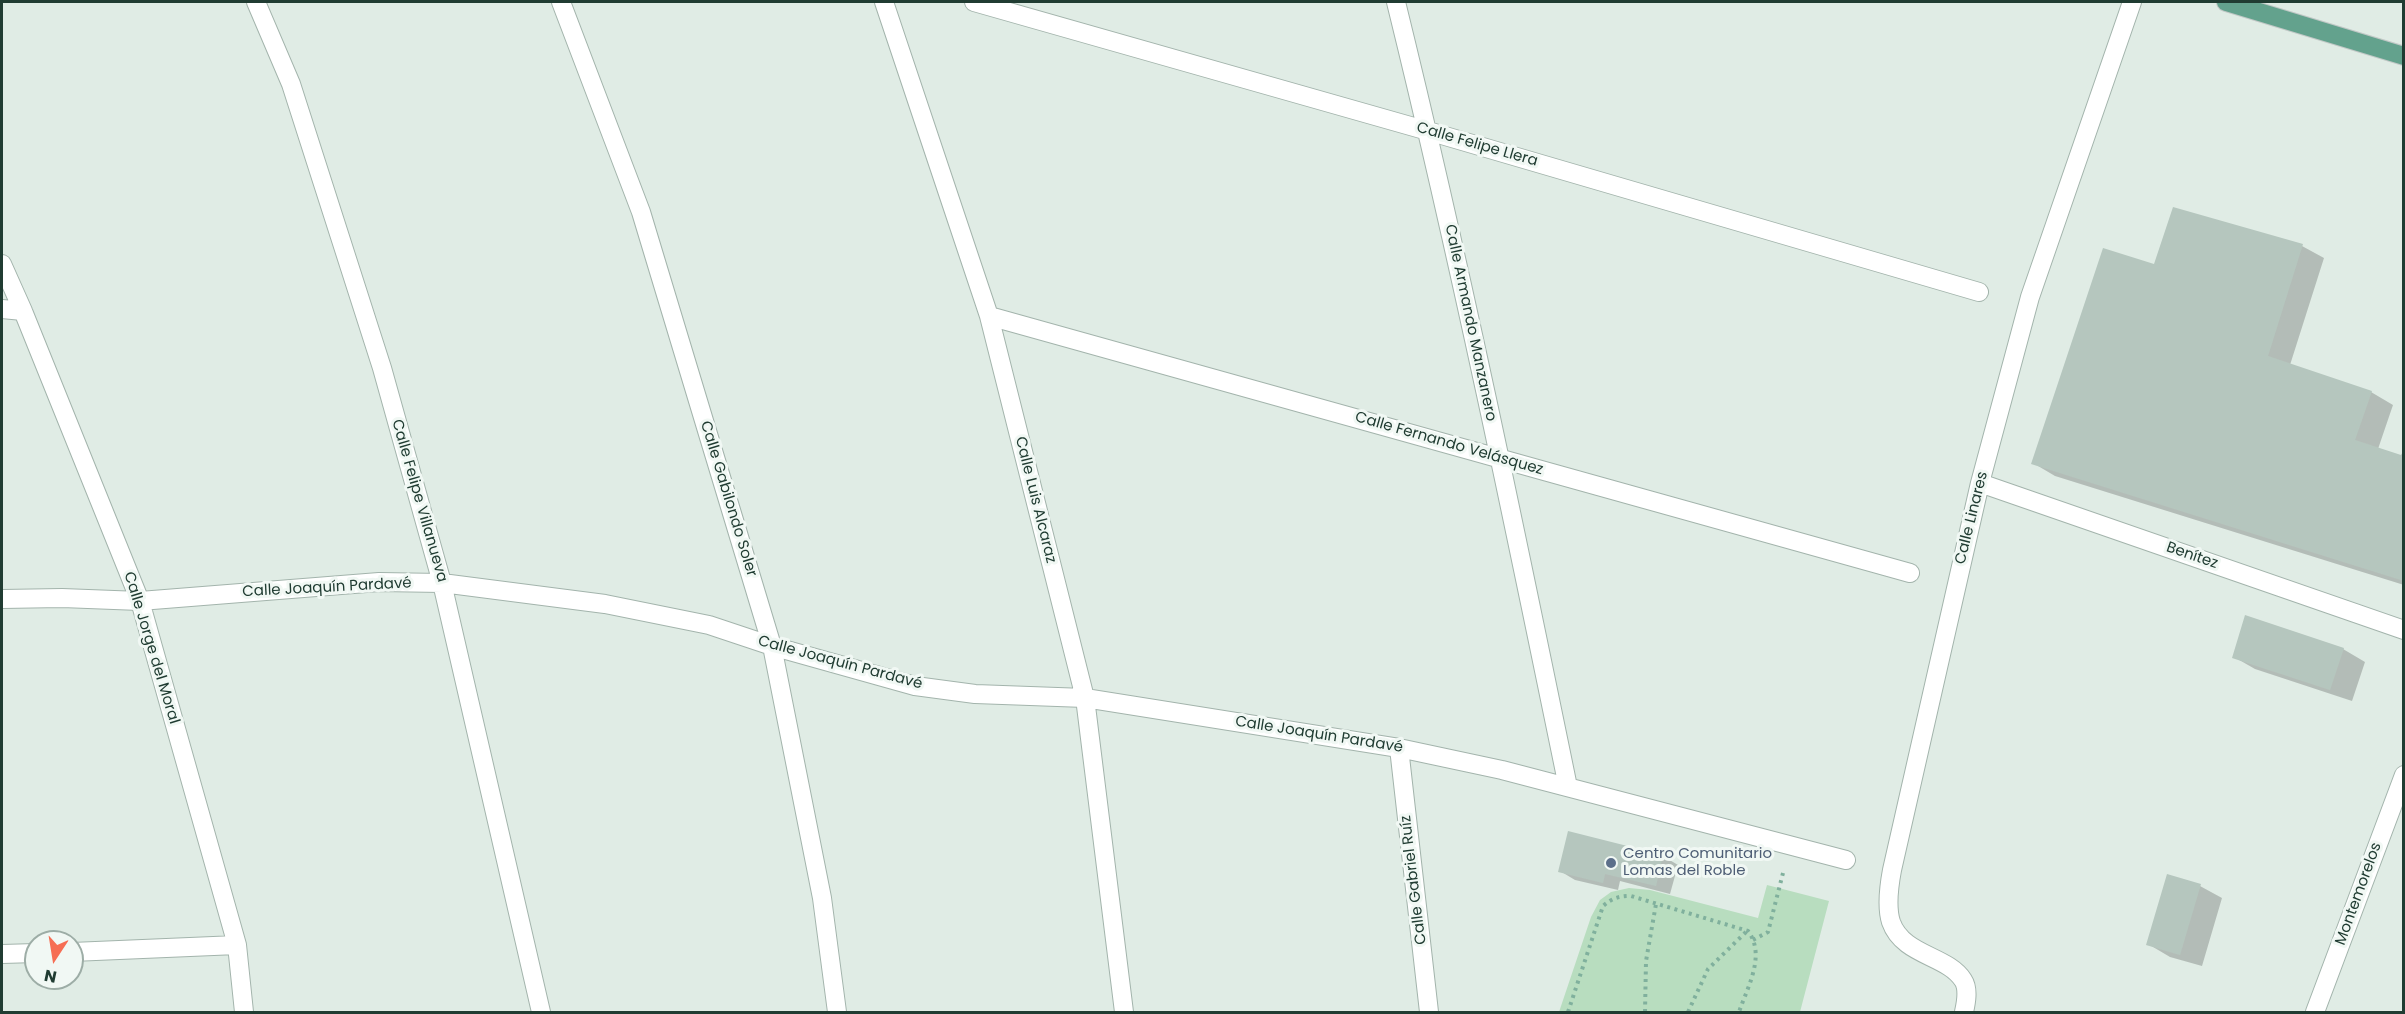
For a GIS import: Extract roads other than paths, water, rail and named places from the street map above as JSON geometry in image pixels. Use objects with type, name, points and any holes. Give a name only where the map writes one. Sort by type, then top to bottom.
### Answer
[{"type":"main road","points":[[2226,2],[2403,56]]},
{"type":"street","name":"Calle Felipe Villanueva","points":[[256,2],[295,96],[382,368],[442,583],[541,1012]]},
{"type":"street","name":"Calle Gabilondo Soler","points":[[561,2],[641,212],[772,646],[822,898],[837,1012]]},
{"type":"street","name":"Calle Luis Alcaraz","points":[[884,2],[989,316],[1085,698],[1124,1012]]},
{"type":"street","name":"Calle Felipe Llera","points":[[974,2],[1428,131],[1979,292]]},
{"type":"street","name":"Calle Armando Manzanero","points":[[1396,2],[1428,131],[1500,458],[1568,787]]},
{"type":"street","name":"Calle Linares","points":[[1964,1012],[1966,989],[1963,980],[1943,964],[1907,944],[1897,934],[1891,920],[1889,887],[1980,483],[2030,297],[2132,2]]},
{"type":"street","name":"Calle Jorge del Moral","points":[[2,264],[140,601],[237,945],[244,1012]]},
{"type":"street","points":[[2,309],[23,311]]},
{"type":"street","name":"Calle Fernando Velásquez","points":[[989,316],[1910,573]]},
{"type":"street","name":"Benítez","points":[[1980,483],[2403,630]]},
{"type":"street","name":"Calle Joaquín Pardavé","points":[[2,599],[62,598],[140,601],[379,582],[442,583],[605,604],[709,625],[772,646],[915,686],[975,694],[1085,698],[1399,748],[1568,787],[1846,860]]},
{"type":"street","name":"Calle Gabriel Ruíz","points":[[1399,748],[1429,1012]]},
{"type":"street","name":"Montemorelos","points":[[2315,1012],[2403,775]]},
{"type":"street","points":[[84,951],[237,945]]},
{"type":"street","points":[[2,954],[24,953]]},
{"type":"place","name":"Centro Comunitario Lomas del Roble","points":[[1611,863]]}]
